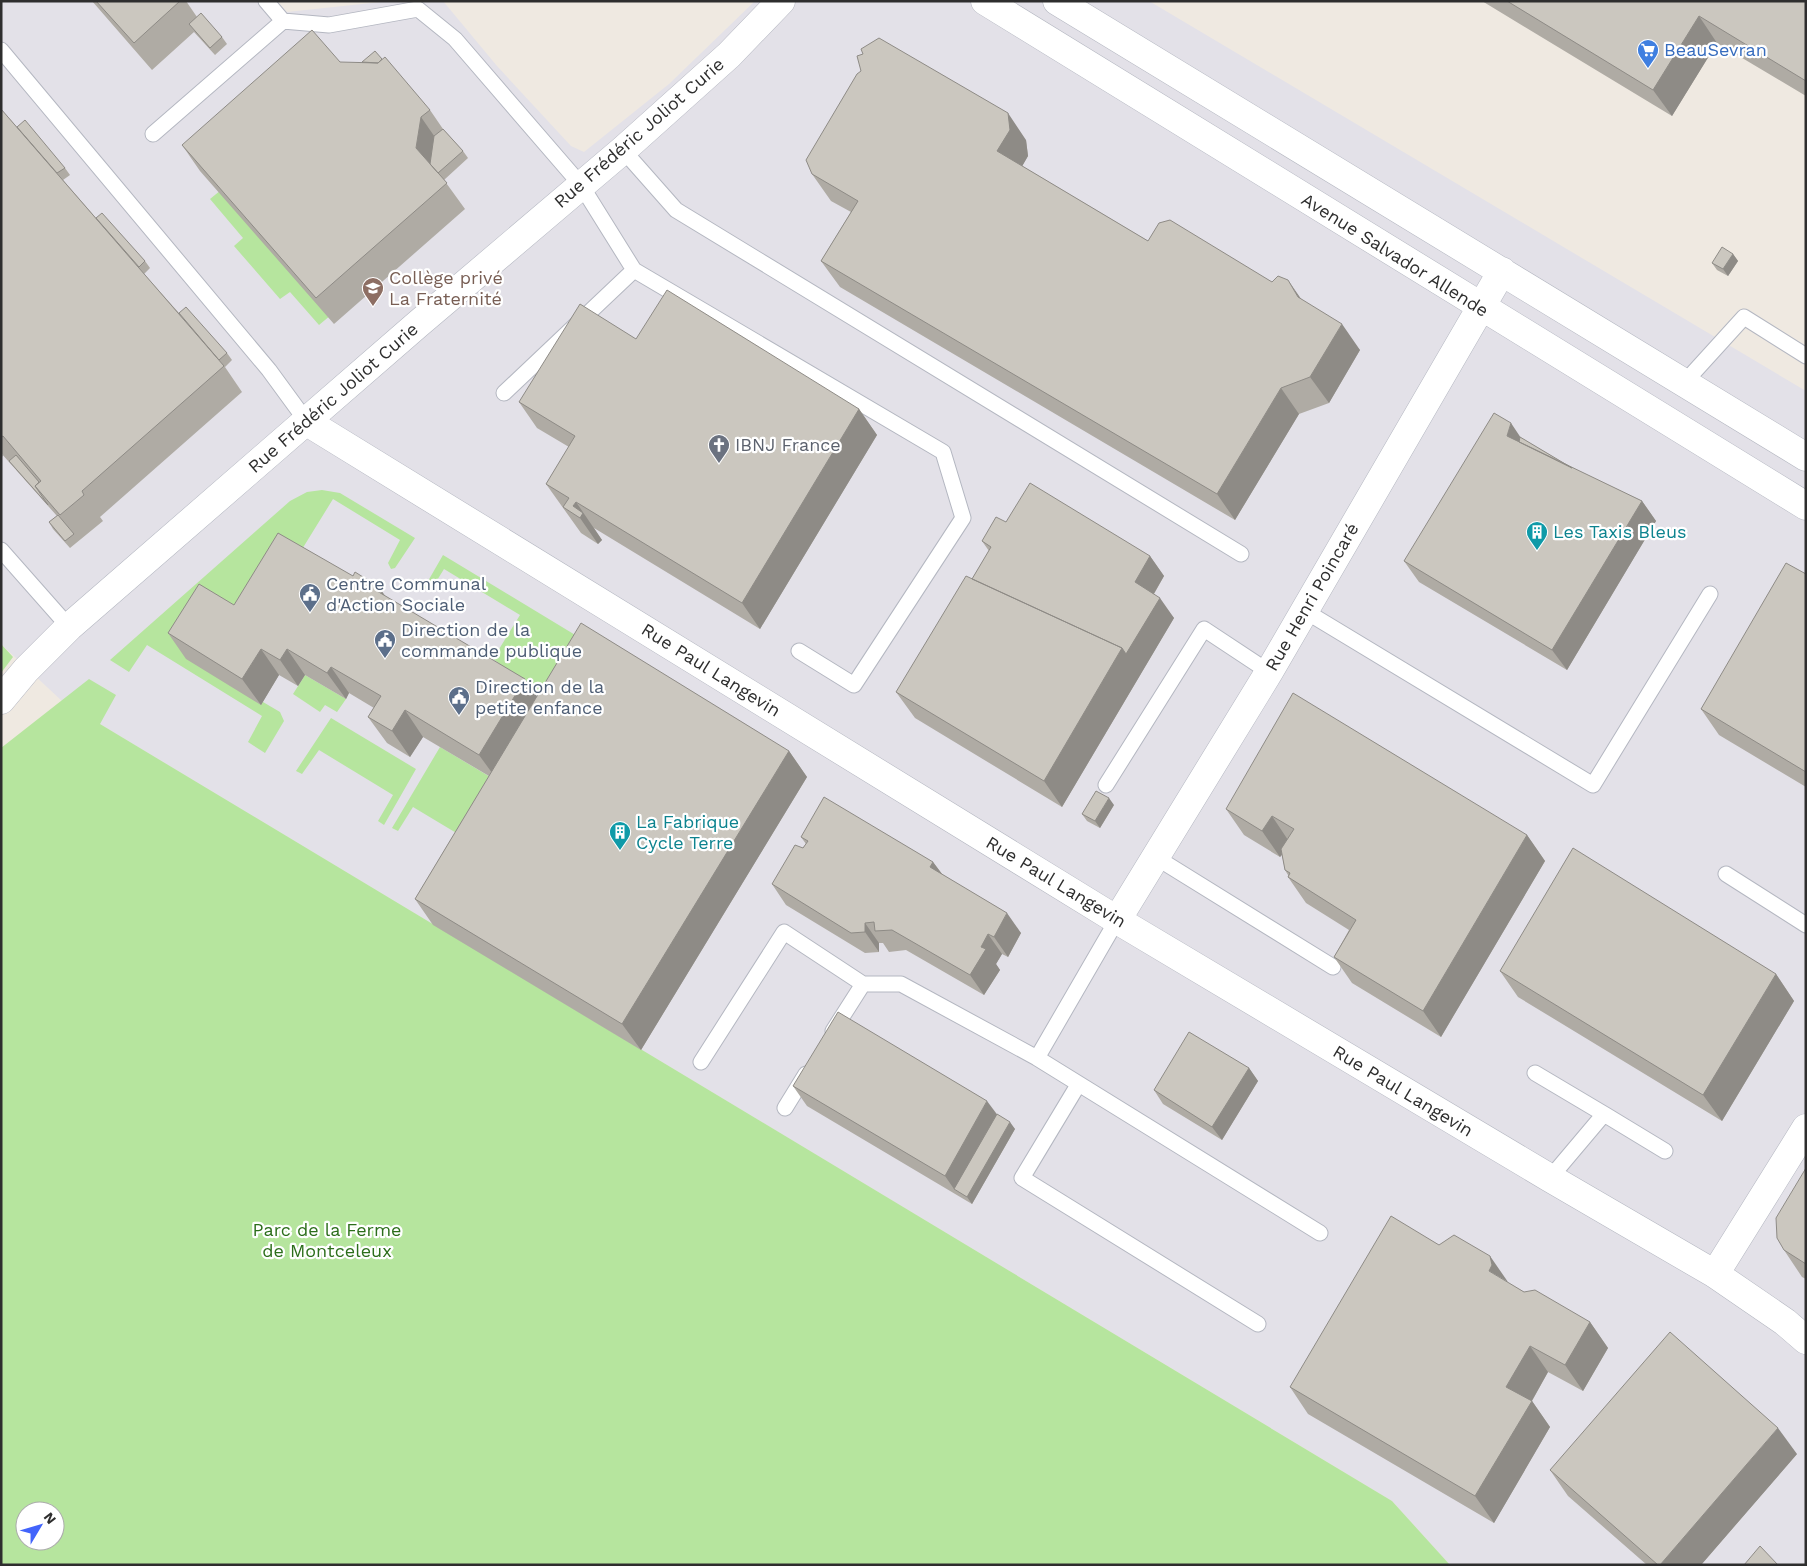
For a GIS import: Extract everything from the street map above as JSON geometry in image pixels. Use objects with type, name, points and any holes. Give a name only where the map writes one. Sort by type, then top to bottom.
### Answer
[{"type":"street","name":"Rue Frédéric Joliot Curie","points":[[1,700],[26,670],[68,626],[623,150],[729,55],[781,1]]},
{"type":"street","name":"Avenue Salvador Allende","points":[[985,1],[1480,308],[1806,506]]},
{"type":"street","points":[[1057,1],[1806,457]]},
{"type":"street","name":"Rue Henri Poincaré","points":[[1117,920],[1157,858],[1269,672],[1502,271]]},
{"type":"street","name":"Rue Paul Langevin","points":[[306,422],[1117,920],[1715,1274],[1785,1322],[1806,1340]]},
{"type":"street","points":[[1715,1274],[1806,1128]]},
{"type":"lane","points":[[266,1],[283,21],[329,25],[418,9],[455,39],[581,185],[634,270],[943,452],[963,518],[854,685],[799,650]]},
{"type":"lane","points":[[153,134],[283,21]]},
{"type":"lane","points":[[1,50],[269,370],[306,422]]},
{"type":"lane","points":[[623,150],[676,210],[1241,554]]},
{"type":"lane","points":[[504,392],[634,270]]},
{"type":"lane","points":[[1684,383],[1744,318],[1806,356]]},
{"type":"lane","points":[[1,550],[68,626]]},
{"type":"lane","points":[[1304,611],[1593,785],[1710,594]]},
{"type":"lane","points":[[1106,786],[1204,629],[1269,672]]},
{"type":"lane","points":[[1157,858],[1333,967]]},
{"type":"lane","points":[[1726,874],[1806,925]]},
{"type":"lane","points":[[1037,1058],[1117,920]]},
{"type":"lane","points":[[701,1062],[784,932],[863,984],[901,984],[1037,1058],[1320,1233]]},
{"type":"lane","points":[[827,1042],[863,984]]},
{"type":"lane","points":[[785,1108],[816,1058]]},
{"type":"lane","points":[[1535,1073],[1664,1151]]},
{"type":"lane","points":[[1078,1085],[1022,1178],[1258,1324]]},
{"type":"lane","points":[[1550,1178],[1604,1114]]},
{"type":"shaded area","points":[[1,1],[277,1],[287,12],[390,1],[443,1],[497,66],[571,146],[584,152],[669,84],[755,1],[1149,1],[1806,391],[1806,1565],[1450,1565],[1392,1501],[63,702],[1,644]]},
{"type":"green space","points":[[237,177],[343,305],[319,325],[290,292],[280,299],[234,246],[243,238],[210,199]]},
{"type":"green space","points":[[322,490],[340,493],[415,538],[395,568],[391,569],[388,563],[400,540],[333,499],[296,559],[263,702],[280,712],[284,721],[265,753],[248,742],[262,716],[147,645],[129,672],[110,660],[290,501],[307,492]]},
{"type":"green space","points":[[443,555],[600,650],[542,695],[493,659],[520,615],[444,569],[431,590],[424,588]]},
{"type":"green space","points":[[1,644],[13,657],[1,673]]},
{"type":"green space","points":[[305,675],[346,699],[337,712],[325,705],[320,712],[293,694]]},
{"type":"green space","name":"Parc de la Ferme de Montceleux","points":[[89,679],[116,695],[100,724],[1392,1501],[1450,1565],[1,1565],[1,748]]},
{"type":"green space","points":[[331,718],[416,769],[384,825],[378,821],[393,795],[319,750],[302,774],[296,771]]},
{"type":"green space","points":[[440,747],[497,781],[463,837],[413,807],[398,831],[392,828]]},
{"type":"building","points":[[96,1],[180,1],[134,43]]},
{"type":"building","name":"BeauSevran","points":[[1507,1],[1806,1],[1806,81],[1699,16],[1653,90]]},
{"type":"building","points":[[201,13],[222,37],[210,48],[189,24]]},
{"type":"building","points":[[312,30],[340,62],[378,63],[385,57],[430,110],[421,117],[416,148],[447,183],[316,298],[182,145]]},
{"type":"building","points":[[879,38],[1008,113],[1010,130],[997,151],[1148,241],[1159,223],[1170,220],[1272,282],[1278,276],[1288,280],[1298,297],[1342,324],[1310,377],[1281,388],[1217,494],[821,261],[858,201],[812,174],[806,160],[857,74],[861,71],[857,56],[863,54],[861,49]]},
{"type":"building","points":[[375,51],[382,59],[378,63],[362,62]]},
{"type":"building","points":[[1,109],[224,366],[82,491],[84,495],[60,515],[35,486],[41,481],[3,436],[1,437]]},
{"type":"building","points":[[25,120],[65,168],[57,173],[17,127]]},
{"type":"building","points":[[443,129],[463,151],[438,173],[430,164],[434,136]]},
{"type":"building","points":[[102,213],[145,261],[139,267],[96,218]]},
{"type":"building","points":[[1722,247],[1733,254],[1723,269],[1712,263]]},
{"type":"building","points":[[667,290],[859,409],[742,603],[576,502],[573,506],[583,513],[580,518],[563,507],[569,498],[546,484],[575,436],[519,402],[580,304],[636,339]]},
{"type":"building","points":[[186,307],[227,353],[219,360],[179,313]]},
{"type":"building","name":"Les Taxis Bleus","points":[[1494,413],[1511,423],[1507,436],[1642,501],[1552,650],[1404,561]]},
{"type":"building","points":[[1520,437],[1572,468],[1519,442]]},
{"type":"building","points":[[16,455],[39,482],[35,486],[48,505],[9,461]]},
{"type":"building","points":[[1030,483],[1150,556],[1135,582],[1160,598],[1126,654],[1122,648],[972,579],[991,547],[982,541],[996,517],[1006,522]]},
{"type":"building","points":[[58,515],[74,534],[65,541],[49,522]]},
{"type":"building","points":[[278,533],[353,576],[355,572],[379,587],[377,591],[525,679],[479,755],[405,710],[392,731],[368,717],[381,696],[331,667],[327,673],[287,649],[280,660],[261,649],[242,679],[168,633],[199,584],[234,605]]},
{"type":"building","points":[[1786,563],[1806,574],[1806,772],[1701,709]]},
{"type":"building","points":[[966,576],[1122,648],[1044,781],[896,692]]},
{"type":"building","name":"La Fabrique Cycle Terre","points":[[581,623],[789,751],[622,1024],[415,899]]},
{"type":"building","points":[[1293,693],[1527,835],[1423,1011],[1334,957],[1356,920],[1288,877],[1290,873],[1285,870],[1281,849],[1294,829],[1272,816],[1262,831],[1226,809]]},
{"type":"building","points":[[1096,791],[1109,798],[1095,821],[1082,814]]},
{"type":"building","points":[[824,797],[933,862],[930,867],[1007,913],[994,937],[988,934],[981,947],[986,949],[970,975],[892,930],[875,931],[874,922],[865,923],[865,932],[851,933],[772,884],[795,845],[803,848],[808,841],[801,837]]},
{"type":"building","points":[[1573,848],[1776,974],[1703,1095],[1500,971]]},
{"type":"building","points":[[838,1012],[987,1101],[945,1176],[793,1086]]},
{"type":"building","points":[[1189,1032],[1249,1068],[1212,1127],[1154,1090]]},
{"type":"building","points":[[997,1114],[1010,1122],[967,1197],[954,1189]]},
{"type":"building","points":[[1806,1168],[1806,1264],[1784,1250],[1777,1238],[1776,1218]]},
{"type":"building","points":[[1391,1216],[1439,1245],[1454,1235],[1490,1256],[1492,1265],[1489,1271],[1524,1292],[1535,1290],[1590,1322],[1565,1365],[1530,1346],[1506,1387],[1532,1401],[1475,1496],[1290,1387]]},
{"type":"building","points":[[1670,1332],[1778,1428],[1660,1565],[1658,1565],[1550,1470]]},
{"type":"building","points":[[1760,1546],[1778,1565],[1744,1565]]},
{"type":"place","name":"BeauSevran","points":[[1648,69]]},
{"type":"place","name":"Collège privé La Fraternité","points":[[373,307]]},
{"type":"place","name":"IBNJ France","points":[[719,464]]},
{"type":"place","name":"Les Taxis Bleus","points":[[1537,551]]},
{"type":"place","name":"Centre Communal d'Action Sociale","points":[[310,613]]},
{"type":"place","name":"Direction de la commande publique","points":[[385,659]]},
{"type":"place","name":"Direction de la petite enfance","points":[[459,716]]},
{"type":"place","name":"La Fabrique Cycle Terre","points":[[620,851]]}]
